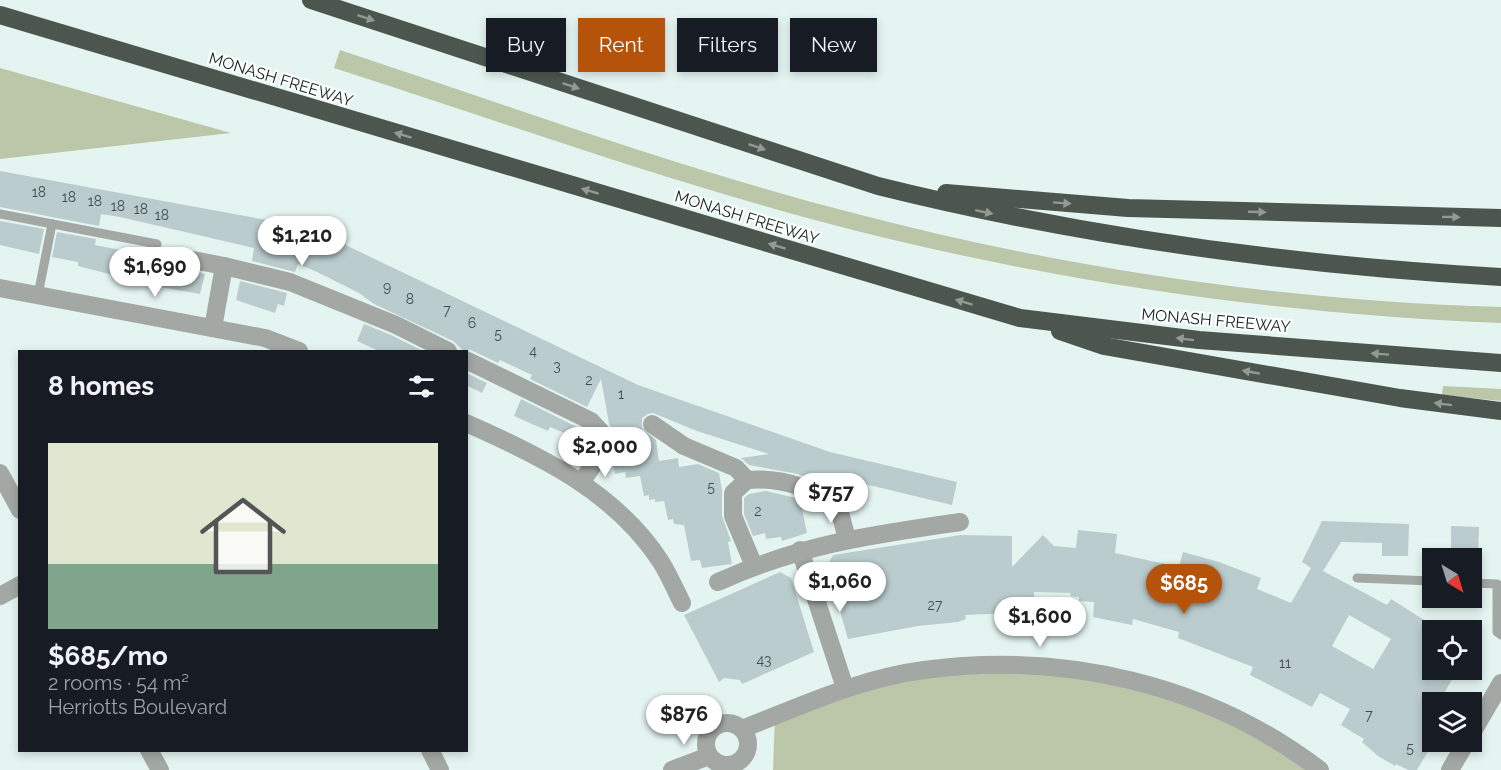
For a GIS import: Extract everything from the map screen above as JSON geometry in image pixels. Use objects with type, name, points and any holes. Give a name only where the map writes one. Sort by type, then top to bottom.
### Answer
[{"type":"highway","points":[[310,0],[878,186],[1046,225],[1164,244],[1339,266],[1501,277]]},
{"type":"highway","name":"MONASH FREEWAY","points":[[0,15],[1020,318],[1199,340],[1501,363]]},
{"type":"highway","points":[[878,186],[1128,208],[1501,218]]},
{"type":"highway","points":[[1020,318],[1104,346],[1400,398],[1501,411]]},
{"type":"street","points":[[188,259],[290,282],[396,325],[446,350]]},
{"type":"street","points":[[213,327],[224,266]]},
{"type":"street","points":[[0,288],[213,327],[264,345],[293,350]]},
{"type":"street","points":[[468,361],[591,421],[602,433],[603,451],[582,482]]},
{"type":"street","points":[[468,424],[528,450],[582,482],[625,519],[660,561],[682,603]]},
{"type":"street","points":[[652,424],[684,446],[736,468],[747,480]]},
{"type":"street","points":[[0,473],[18,506]]},
{"type":"street","points":[[754,566],[733,516],[733,493],[747,480],[770,478],[821,495],[838,505],[847,539]]},
{"type":"street","points":[[718,582],[754,566],[800,550],[847,539],[960,522]]},
{"type":"street","points":[[800,550],[845,688]]},
{"type":"street","points":[[0,596],[18,586]]},
{"type":"street","points":[[742,729],[845,688],[923,670],[1015,663],[1089,672],[1159,687],[1245,720],[1320,770]]},
{"type":"street","points":[[1482,715],[1501,682]]},
{"type":"street","points":[[723,723],[730,723],[742,729],[748,746],[741,766],[726,765],[714,761],[709,756],[706,742],[711,730],[723,723]]},
{"type":"street","points":[[150,752],[160,770]]},
{"type":"street","points":[[431,752],[440,770]]},
{"type":"street","points":[[1450,770],[1461,752]]},
{"type":"street","points":[[672,770],[709,756]]},
{"type":"lane","points":[[0,214],[157,244]]},
{"type":"lane","points":[[38,295],[52,224]]},
{"type":"lane","points":[[1357,578],[1422,581]]},
{"type":"lane","points":[[1482,583],[1497,584],[1497,632],[1501,635]]},
{"type":"green space","points":[[340,50],[729,178],[939,234],[1098,266],[1178,279],[1340,298],[1501,307],[1501,323],[1344,313],[1189,295],[1034,270],[881,237],[674,179],[334,68]]},
{"type":"green space","points":[[0,68],[231,133],[0,159]]},
{"type":"green space","points":[[1443,386],[1501,389],[1501,401],[1442,395]]},
{"type":"green space","points":[[1015,663],[1159,687],[1320,770],[773,770],[775,716],[845,688]]},
{"type":"building","points":[[0,171],[310,228],[638,385],[830,452],[957,482],[952,505],[848,480],[847,486],[843,484],[841,494],[798,474],[749,465],[741,458],[769,454],[697,431],[653,413],[648,414],[642,418],[642,428],[656,440],[659,461],[678,458],[679,467],[698,464],[719,473],[722,490],[722,516],[731,541],[728,542],[732,564],[702,568],[700,560],[691,561],[684,525],[674,524],[673,519],[668,520],[664,501],[655,502],[655,499],[649,500],[649,495],[644,496],[640,476],[626,478],[625,472],[615,474],[612,458],[613,432],[609,423],[601,379],[587,407],[530,379],[532,375],[500,360],[498,363],[471,350],[463,350],[453,341],[374,304],[359,293],[315,271],[298,264],[295,272],[252,261],[254,248],[120,217],[101,214],[99,226],[0,207]]},
{"type":"building","points":[[0,221],[44,229],[39,254],[0,245]]},
{"type":"building","points":[[57,232],[96,239],[95,245],[177,261],[185,270],[205,274],[200,294],[160,287],[78,266],[78,262],[52,257]]},
{"type":"building","points":[[240,281],[287,293],[284,306],[278,304],[275,313],[236,300]]},
{"type":"building","points":[[364,324],[421,350],[377,350],[357,341]]},
{"type":"building","points":[[468,374],[487,383],[482,393],[468,386]]},
{"type":"building","points":[[521,399],[577,427],[572,436],[550,427],[548,431],[514,416]]},
{"type":"building","points":[[766,491],[800,499],[807,533],[782,541],[781,537],[766,539],[765,533],[753,536],[744,514],[744,498],[749,494]]},
{"type":"building","points":[[1322,521],[1409,524],[1408,556],[1382,556],[1382,543],[1341,542],[1323,571],[1387,605],[1391,599],[1424,620],[1422,620],[1422,680],[1452,680],[1445,692],[1422,692],[1422,752],[1428,752],[1417,770],[1408,770],[1396,764],[1395,766],[1378,756],[1362,742],[1364,739],[1341,725],[1350,709],[1320,693],[1312,707],[1250,675],[1253,667],[1178,638],[1179,632],[1133,619],[1132,625],[1093,617],[1094,602],[1079,601],[1079,597],[1070,596],[1071,593],[1034,592],[1034,612],[965,615],[966,619],[958,622],[918,626],[848,639],[830,576],[821,577],[833,555],[961,535],[1012,536],[1012,567],[1043,535],[1054,546],[1076,548],[1078,530],[1117,534],[1115,553],[1179,567],[1183,552],[1219,562],[1261,578],[1257,589],[1291,603],[1311,568],[1302,562]],"holes":[[[1349,615],[1391,639],[1373,669],[1332,646]]]},
{"type":"building","points":[[1451,526],[1479,527],[1478,548],[1451,548]]},
{"type":"building","points":[[780,572],[791,578],[814,652],[742,684],[740,680],[724,678],[719,682],[684,615]]}]
